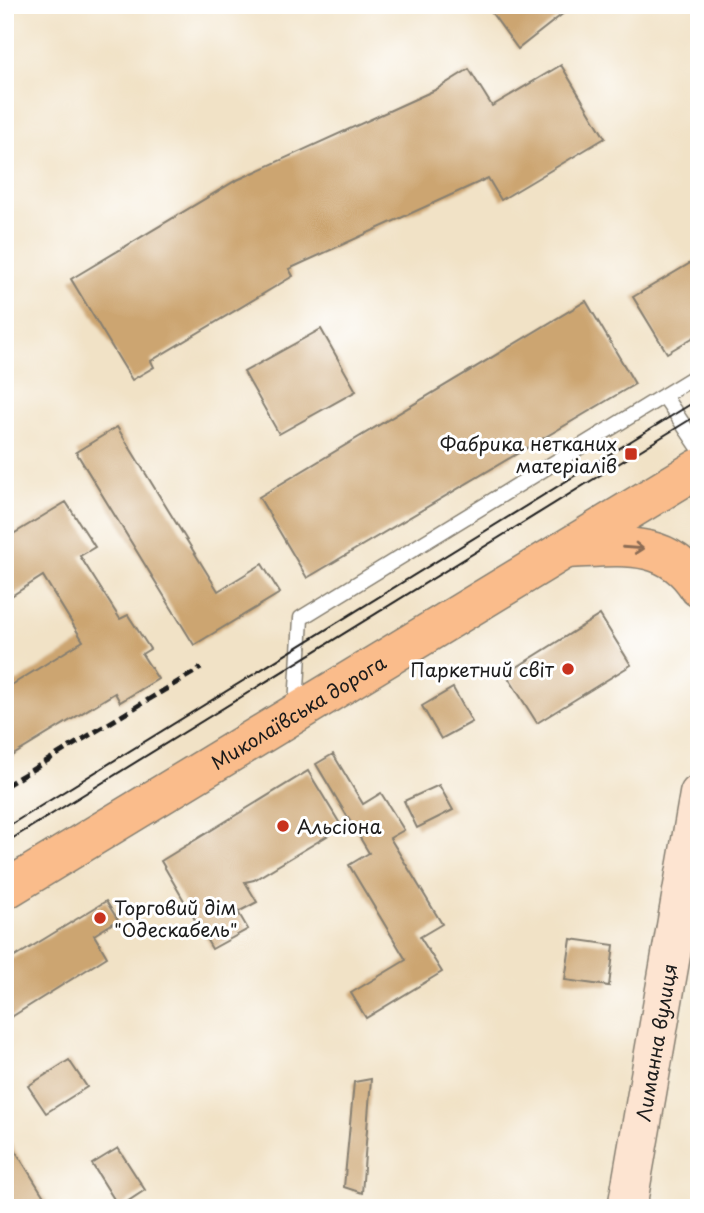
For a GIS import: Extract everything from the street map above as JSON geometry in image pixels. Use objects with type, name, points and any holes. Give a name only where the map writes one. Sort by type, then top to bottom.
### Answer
[{"type":"main road","name":"Миколаївська дорога","points":[[5,890],[699,468]]},
{"type":"main road","points":[[565,550],[637,547],[668,556],[689,572],[699,588]]},
{"type":"main road","name":"Лиманна вулиця","points":[[627,1208],[699,793]]},
{"type":"lane","points":[[296,713],[301,618],[699,374]]},
{"type":"lane","points":[[664,396],[699,448]]},
{"type":"building","points":[[486,5],[574,5],[518,49]]},
{"type":"building","points":[[561,65],[605,138],[501,200],[488,178],[289,269],[293,276],[151,361],[154,367],[132,380],[71,279],[235,181],[435,90],[469,69],[492,106]]},
{"type":"building","points":[[699,258],[699,334],[667,353],[633,297]]},
{"type":"building","points":[[586,301],[635,384],[307,578],[259,497]]},
{"type":"building","points":[[321,329],[356,391],[279,434],[244,372]]},
{"type":"building","points":[[117,427],[218,591],[262,564],[280,593],[194,645],[76,452]]},
{"type":"building","points":[[66,502],[95,547],[80,556],[120,619],[128,615],[150,649],[142,654],[158,679],[120,702],[115,693],[5,760],[5,689],[83,641],[43,576],[5,600],[5,539]]},
{"type":"building","name":"Паркетний світ","points":[[600,615],[631,665],[537,723],[506,674]]},
{"type":"building","points":[[453,688],[472,722],[441,739],[422,706]]},
{"type":"building","points":[[333,754],[363,804],[381,793],[404,830],[390,838],[442,924],[420,937],[442,972],[366,1018],[351,993],[406,960],[349,865],[369,853],[316,764]]},
{"type":"building","points":[[308,771],[342,827],[254,880],[245,882],[257,902],[238,912],[248,929],[212,949],[161,861]]},
{"type":"building","points":[[439,785],[453,810],[417,828],[404,801]]},
{"type":"building","points":[[106,901],[118,920],[94,935],[107,957],[5,1021],[5,963]]},
{"type":"building","points":[[571,939],[614,945],[609,986],[565,980]]},
{"type":"building","points":[[69,1060],[87,1087],[46,1113],[28,1086]]},
{"type":"building","points":[[371,1079],[362,1193],[344,1187],[354,1082]]},
{"type":"building","points":[[5,1134],[51,1208],[5,1208]]},
{"type":"building","points":[[118,1148],[145,1190],[119,1207],[92,1164]]},
{"type":"tram line","points":[[5,828],[699,399]]},
{"type":"tram line","points":[[5,843],[699,414]]},
{"type":"railway","points":[[5,786],[201,668]]},
{"type":"place","name":"Фабрика нетканих матеріалів","points":[[631,454]]},
{"type":"place","name":"Паркетний світ","points":[[568,669]]},
{"type":"place","name":"Альсіона","points":[[283,826]]},
{"type":"place","name":"Торговий дім \"Одескабель\"","points":[[100,918]]}]
